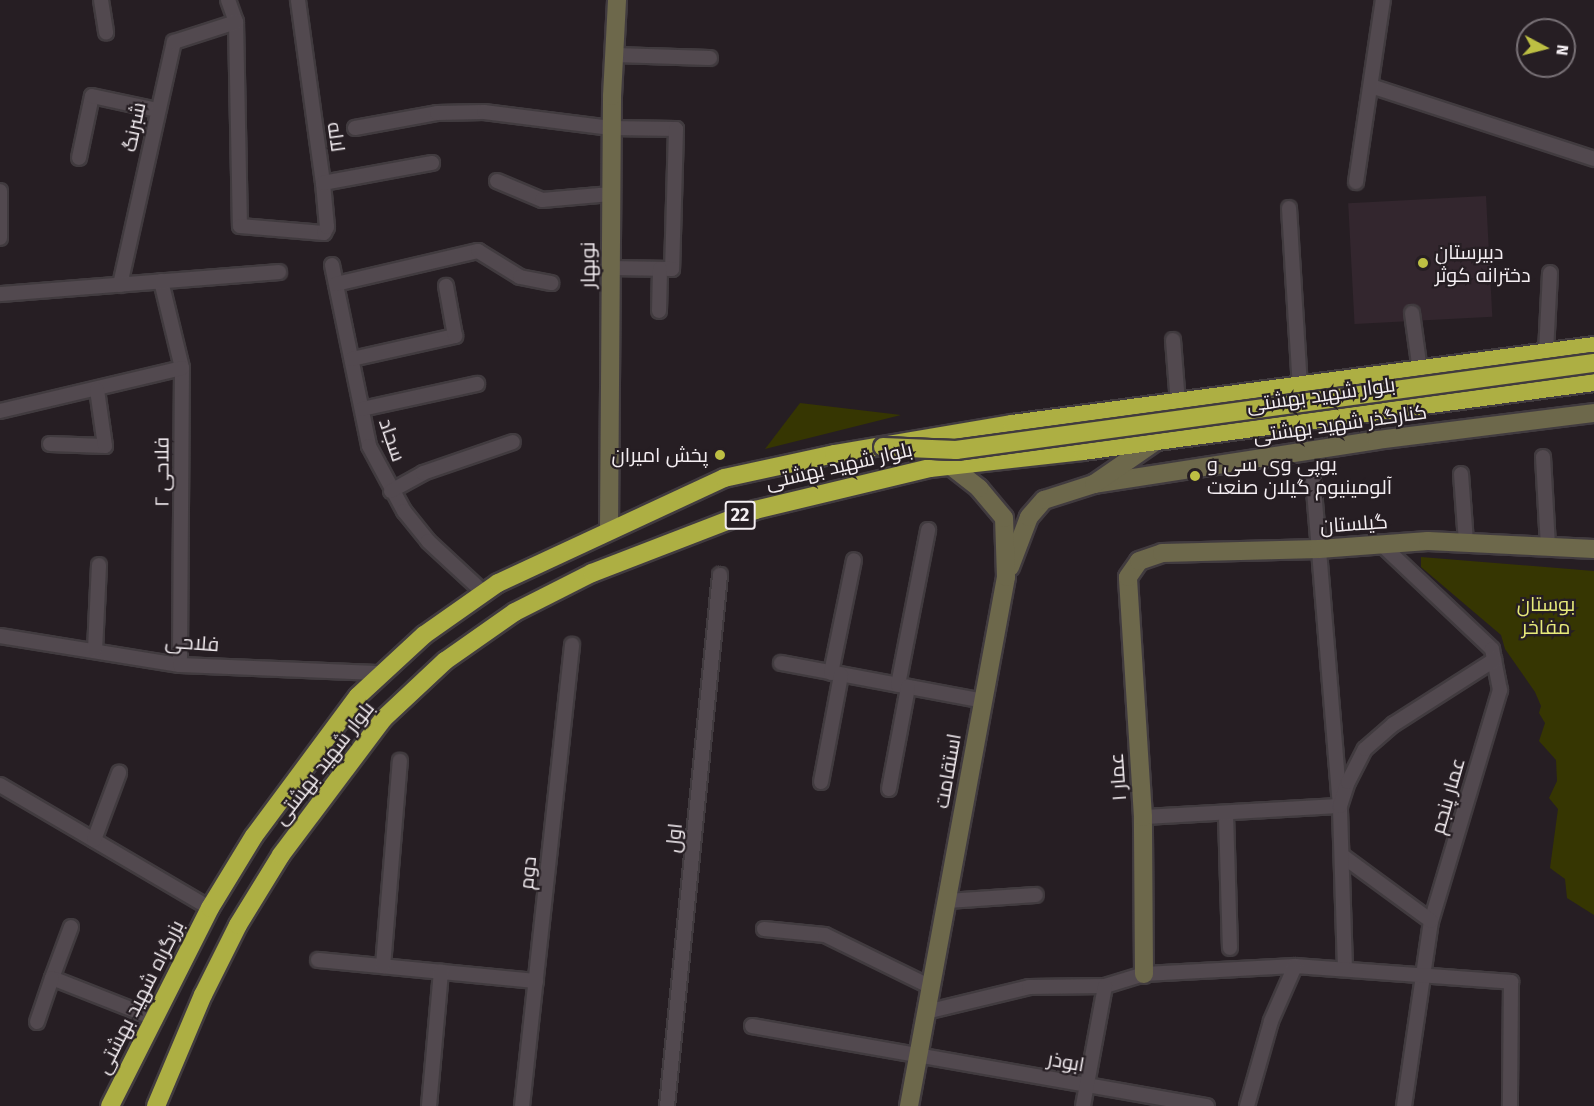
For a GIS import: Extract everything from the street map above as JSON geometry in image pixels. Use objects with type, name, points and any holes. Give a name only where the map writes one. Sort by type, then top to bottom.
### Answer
[{"type":"highway","name":"بلوار شهید بهشتی","points":[[210,908],[254,836],[358,696],[424,635],[484,593],[609,530],[724,478],[1012,424],[1420,371],[1594,345]]},
{"type":"highway","points":[[883,447],[956,450],[1594,363]]},
{"type":"highway","points":[[1380,376],[1367,386],[1364,396],[1366,402],[1384,409]]},
{"type":"highway","name":"بلوار شهید بهشتی","points":[[156,1106],[203,995],[238,925],[281,855],[383,719],[445,661],[515,612],[673,539],[755,510],[831,489],[950,465],[1156,441],[1594,381]]},
{"type":"highway","points":[[1325,383],[1341,385],[1352,396],[1346,410],[1332,416]]},
{"type":"highway","name":"بزرگراه شهید بهشتی","points":[[110,1106],[210,908]]},
{"type":"street","points":[[101,0],[106,33]]},
{"type":"street","points":[[228,0],[236,22]]},
{"type":"street","name":"لاله","points":[[236,22],[240,226],[277,230],[327,231],[323,183],[298,0]]},
{"type":"street","name":"نوبهار","points":[[609,530],[611,128],[617,0]]},
{"type":"street","points":[[1356,182],[1383,0]]},
{"type":"street","name":"شبرنگ","points":[[120,285],[157,110],[174,42],[236,22]]},
{"type":"street","points":[[614,55],[710,58]]},
{"type":"street","points":[[1371,86],[1594,159]]},
{"type":"street","points":[[79,158],[92,96],[157,110]]},
{"type":"street","points":[[355,128],[437,113],[484,112],[611,128],[676,129],[672,269],[610,268]]},
{"type":"street","points":[[323,183],[432,163]]},
{"type":"street","points":[[497,181],[542,200],[611,194]]},
{"type":"street","points":[[0,190],[0,238]]},
{"type":"street","points":[[1289,208],[1300,387]]},
{"type":"street","points":[[336,284],[478,250],[520,277],[551,283]]},
{"type":"street","name":"سجاد","points":[[332,265],[369,446],[391,491],[428,541],[484,593]]},
{"type":"street","points":[[659,311],[660,269]]},
{"type":"street","points":[[0,294],[279,272]]},
{"type":"street","points":[[1546,352],[1550,273]]},
{"type":"street","name":"فلاحی ۲","points":[[161,281],[182,368],[180,665]]},
{"type":"street","points":[[352,359],[456,336],[446,286]]},
{"type":"street","points":[[1412,313],[1420,371]]},
{"type":"street","points":[[1173,340],[1178,403]]},
{"type":"street","points":[[0,411],[97,390],[182,368]]},
{"type":"street","points":[[362,409],[477,384]]},
{"type":"street","points":[[50,444],[105,446],[97,390]]},
{"type":"street","name":"کنارگذر شهید بهشتی","points":[[1094,484],[1304,451],[1594,412]]},
{"type":"street","points":[[1299,420],[1304,451]]},
{"type":"street","points":[[1006,577],[1029,517],[1044,500],[1094,484],[1156,441]]},
{"type":"street","points":[[391,491],[423,473],[513,442]]},
{"type":"street","points":[[1543,457],[1548,546]]},
{"type":"street","name":"استقامت","points":[[909,1106],[1006,577],[1004,518],[980,488],[950,465]]},
{"type":"street","points":[[1461,474],[1466,542]]},
{"type":"street","points":[[1313,480],[1344,857],[1345,969]]},
{"type":"street","points":[[889,789],[928,531]]},
{"type":"street","name":"گیلستان","points":[[1128,577],[1139,561],[1162,553],[1466,542],[1594,549]]},
{"type":"street","name":"عمار پنجم","points":[[1381,544],[1492,649],[1500,690],[1431,921],[1404,1106]]},
{"type":"street","points":[[821,782],[854,560]]},
{"type":"street","points":[[95,650],[99,565]]},
{"type":"street","name":"اول","points":[[668,1106],[720,575]]},
{"type":"street","name":"عمار ۱","points":[[1128,577],[1143,817],[1144,974]]},
{"type":"street","name":"فلاحی","points":[[0,636],[180,665],[383,673]]},
{"type":"street","name":"دوم","points":[[522,1106],[572,645]]},
{"type":"street","points":[[1340,807],[1365,749],[1394,724],[1494,660]]},
{"type":"street","points":[[781,663],[984,701]]},
{"type":"street","points":[[383,966],[400,761]]},
{"type":"street","points":[[94,840],[119,773]]},
{"type":"street","points":[[0,785],[210,908]]},
{"type":"street","points":[[1143,817],[1226,815],[1340,807]]},
{"type":"street","points":[[1226,815],[1230,948]]},
{"type":"street","points":[[1344,857],[1431,921]]},
{"type":"street","points":[[947,901],[1036,895]]},
{"type":"street","points":[[37,1022],[71,927]]},
{"type":"street","points":[[764,929],[825,935],[931,987]]},
{"type":"street","points":[[318,960],[536,981]]},
{"type":"street","points":[[1247,1106],[1271,1021],[1295,966]]},
{"type":"street","points":[[926,1012],[1029,987],[1105,986],[1144,974],[1295,966],[1424,973],[1512,982],[1510,1106]]},
{"type":"street","points":[[429,1106],[441,972]]},
{"type":"street","points":[[52,978],[156,1018]]},
{"type":"street","points":[[1083,1106],[1105,986]]},
{"type":"street","name":"ابوذر","points":[[752,1026],[1207,1106]]},
{"type":"shaded area","name":"دبیرستان دخترانه کوثر","points":[[1486,196],[1492,317],[1355,324],[1348,203]]},
{"type":"green space","points":[[800,403],[901,415],[765,449]]},
{"type":"green space","name":"بوستان مفاخر","points":[[1421,557],[1594,571],[1594,915],[1567,898],[1565,879],[1550,868],[1558,809],[1549,798],[1557,781],[1556,760],[1539,741],[1545,723],[1539,713],[1541,706],[1535,692],[1505,649],[1501,635],[1421,567]]},
{"type":"place","name":"دبیرستان دخترانه کوثر","points":[[1423,263]]},
{"type":"place","name":"پخش امیران","points":[[720,455]]},
{"type":"place","name":"یوپی وی سی و آلومینیوم گیلان صنعت","points":[[1195,476]]}]
